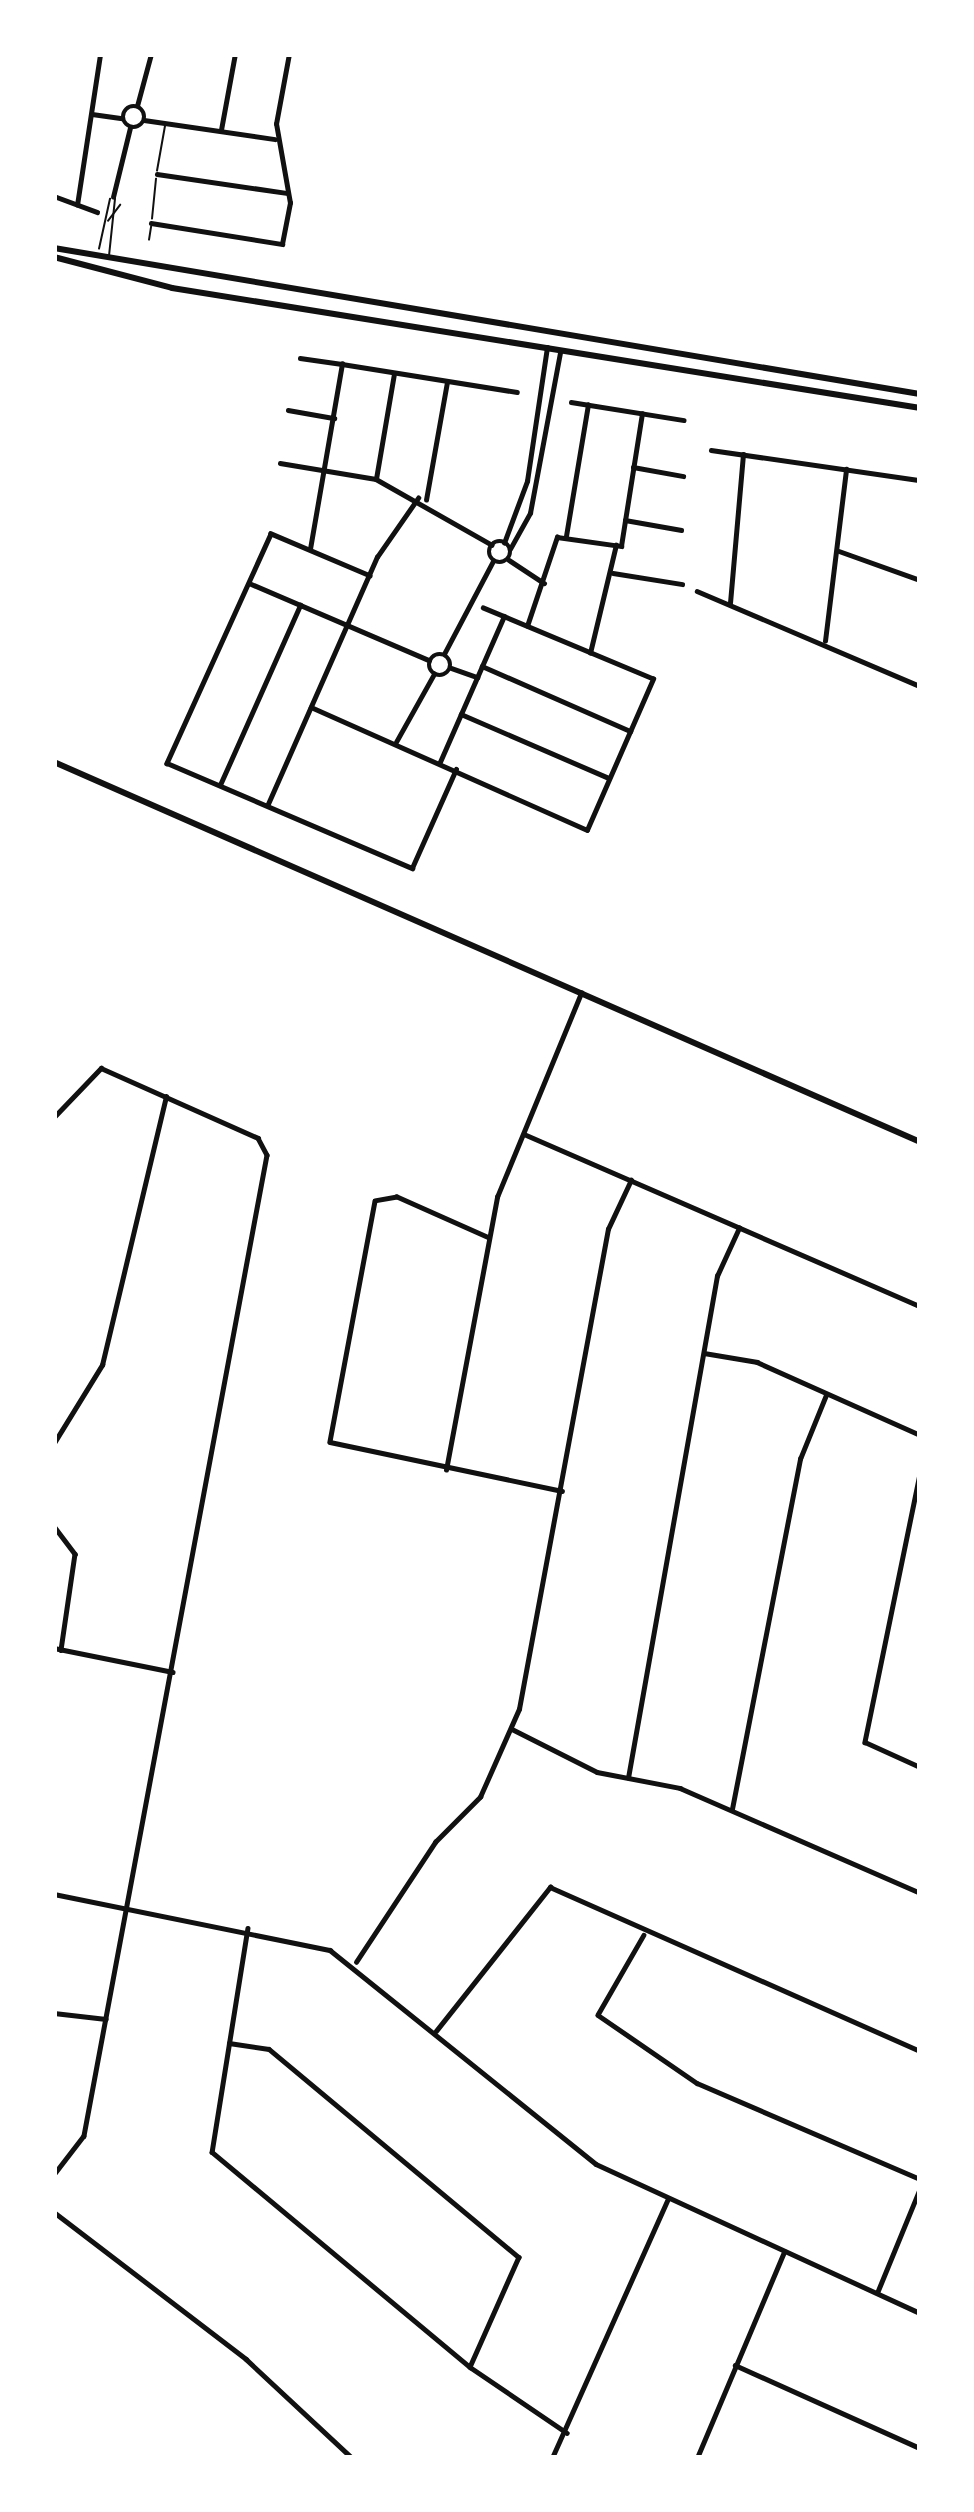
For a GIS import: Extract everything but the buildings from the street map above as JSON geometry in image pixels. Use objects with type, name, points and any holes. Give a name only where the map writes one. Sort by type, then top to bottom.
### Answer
[{"type":"main road","points":[[54,253],[98,256],[920,394]]},
{"type":"main road","points":[[54,253],[106,276],[920,408]]},
{"type":"main road","points":[[95,273],[98,256]]},
{"type":"main road","points":[[106,276],[109,260]]},
{"type":"main road","points":[[292,307],[294,292]]},
{"type":"main road","points":[[547,347],[549,333]]},
{"type":"main road","points":[[561,349],[563,335]]},
{"type":"main road","points":[[791,387],[793,374]]},
{"type":"main road","points":[[54,762],[920,1142]]},
{"type":"street","points":[[77,205],[100,54]]},
{"type":"street","points":[[122,118],[137,106],[151,54]]},
{"type":"street","points":[[221,130],[235,54]]},
{"type":"street","points":[[151,223],[282,244],[287,194],[277,139],[289,55],[279,54]]},
{"type":"street","points":[[137,106],[144,120]]},
{"type":"street","points":[[91,114],[122,118],[130,128]]},
{"type":"street","points":[[115,200],[130,128],[144,120],[277,139]]},
{"type":"street","points":[[157,174],[287,194]]},
{"type":"street","points":[[54,196],[97,212]]},
{"type":"street","points":[[509,560],[507,546],[527,481],[547,347]]},
{"type":"street","points":[[507,546],[530,513],[561,349]]},
{"type":"street","points":[[300,358],[517,392]]},
{"type":"street","points":[[310,549],[342,364]]},
{"type":"street","points":[[376,479],[394,374]]},
{"type":"street","points":[[268,806],[370,576],[422,499],[447,382]]},
{"type":"street","points":[[571,403],[684,421]]},
{"type":"street","points":[[566,538],[588,405]]},
{"type":"street","points":[[288,410],[334,418]]},
{"type":"street","points":[[590,653],[625,520],[642,414]]},
{"type":"street","points":[[711,450],[920,480]]},
{"type":"street","points":[[730,603],[743,455]]},
{"type":"street","points":[[280,463],[376,479],[422,499],[492,545],[507,546]]},
{"type":"street","points":[[633,467],[683,476]]},
{"type":"street","points":[[824,643],[846,469]]},
{"type":"street","points":[[625,520],[682,530]]},
{"type":"street","points":[[370,576],[272,533],[167,763],[412,868],[456,770]]},
{"type":"street","points":[[527,626],[556,537],[616,545]]},
{"type":"street","points":[[249,583],[429,660],[444,654],[493,560],[492,545]]},
{"type":"street","points":[[839,551],[920,580]]},
{"type":"street","points":[[493,560],[509,560],[544,583]]},
{"type":"street","points":[[613,573],[682,584]]},
{"type":"street","points":[[697,591],[920,686]]},
{"type":"street","points":[[220,785],[300,605]]},
{"type":"street","points":[[311,707],[587,830],[652,680],[483,608]]},
{"type":"street","points":[[440,763],[504,616]]},
{"type":"street","points":[[444,654],[451,668]]},
{"type":"street","points":[[429,660],[434,674]]},
{"type":"street","points":[[482,666],[630,730]]},
{"type":"street","points":[[395,743],[434,674],[451,668],[477,677]]},
{"type":"street","points":[[461,714],[609,778]]},
{"type":"street","points":[[446,1470],[489,1238],[523,1134],[581,993]]},
{"type":"street","points":[[54,1117],[93,1069],[264,1143],[173,1672],[84,2136],[54,2175]]},
{"type":"street","points":[[54,1443],[102,1365],[166,1097]]},
{"type":"street","points":[[54,1099],[63,1106]]},
{"type":"street","points":[[523,1134],[920,1306]]},
{"type":"street","points":[[354,1964],[435,1842],[475,1805],[512,1729],[562,1491],[608,1229],[631,1180]]},
{"type":"street","points":[[489,1238],[380,1197],[332,1446],[562,1491]]},
{"type":"street","points":[[628,1778],[717,1276],[739,1228]]},
{"type":"street","points":[[704,1353],[757,1362],[920,1435]]},
{"type":"street","points":[[732,1810],[800,1459],[826,1395]]},
{"type":"street","points":[[920,1474],[865,1742],[920,1767]]},
{"type":"street","points":[[54,1526],[75,1554],[57,1649],[173,1672]]},
{"type":"street","points":[[512,1729],[628,1778],[732,1810],[920,1894]]},
{"type":"street","points":[[436,2031],[550,1887],[920,2051]]},
{"type":"street","points":[[54,1894],[129,1912],[248,1928],[354,1964],[596,2164],[667,2201],[920,2313]]},
{"type":"street","points":[[248,1928],[212,2152],[470,2367],[567,2433]]},
{"type":"street","points":[[645,1933],[598,2015],[697,2084],[920,2179]]},
{"type":"street","points":[[54,2013],[106,2019]]},
{"type":"street","points":[[227,2043],[269,2049],[519,2257],[470,2367]]},
{"type":"street","points":[[876,2294],[920,2188]]},
{"type":"street","points":[[552,2458],[667,2201]]},
{"type":"street","points":[[54,2212],[246,2359],[352,2458]]},
{"type":"street","points":[[697,2458],[784,2252]]},
{"type":"street","points":[[735,2365],[920,2448]]},
{"type":"lane","points":[[149,240],[166,122]]},
{"type":"lane","points":[[98,256],[104,220],[115,200]]},
{"type":"lane","points":[[109,260],[115,200]]},
{"type":"lane","points":[[104,220],[114,222]]}]
